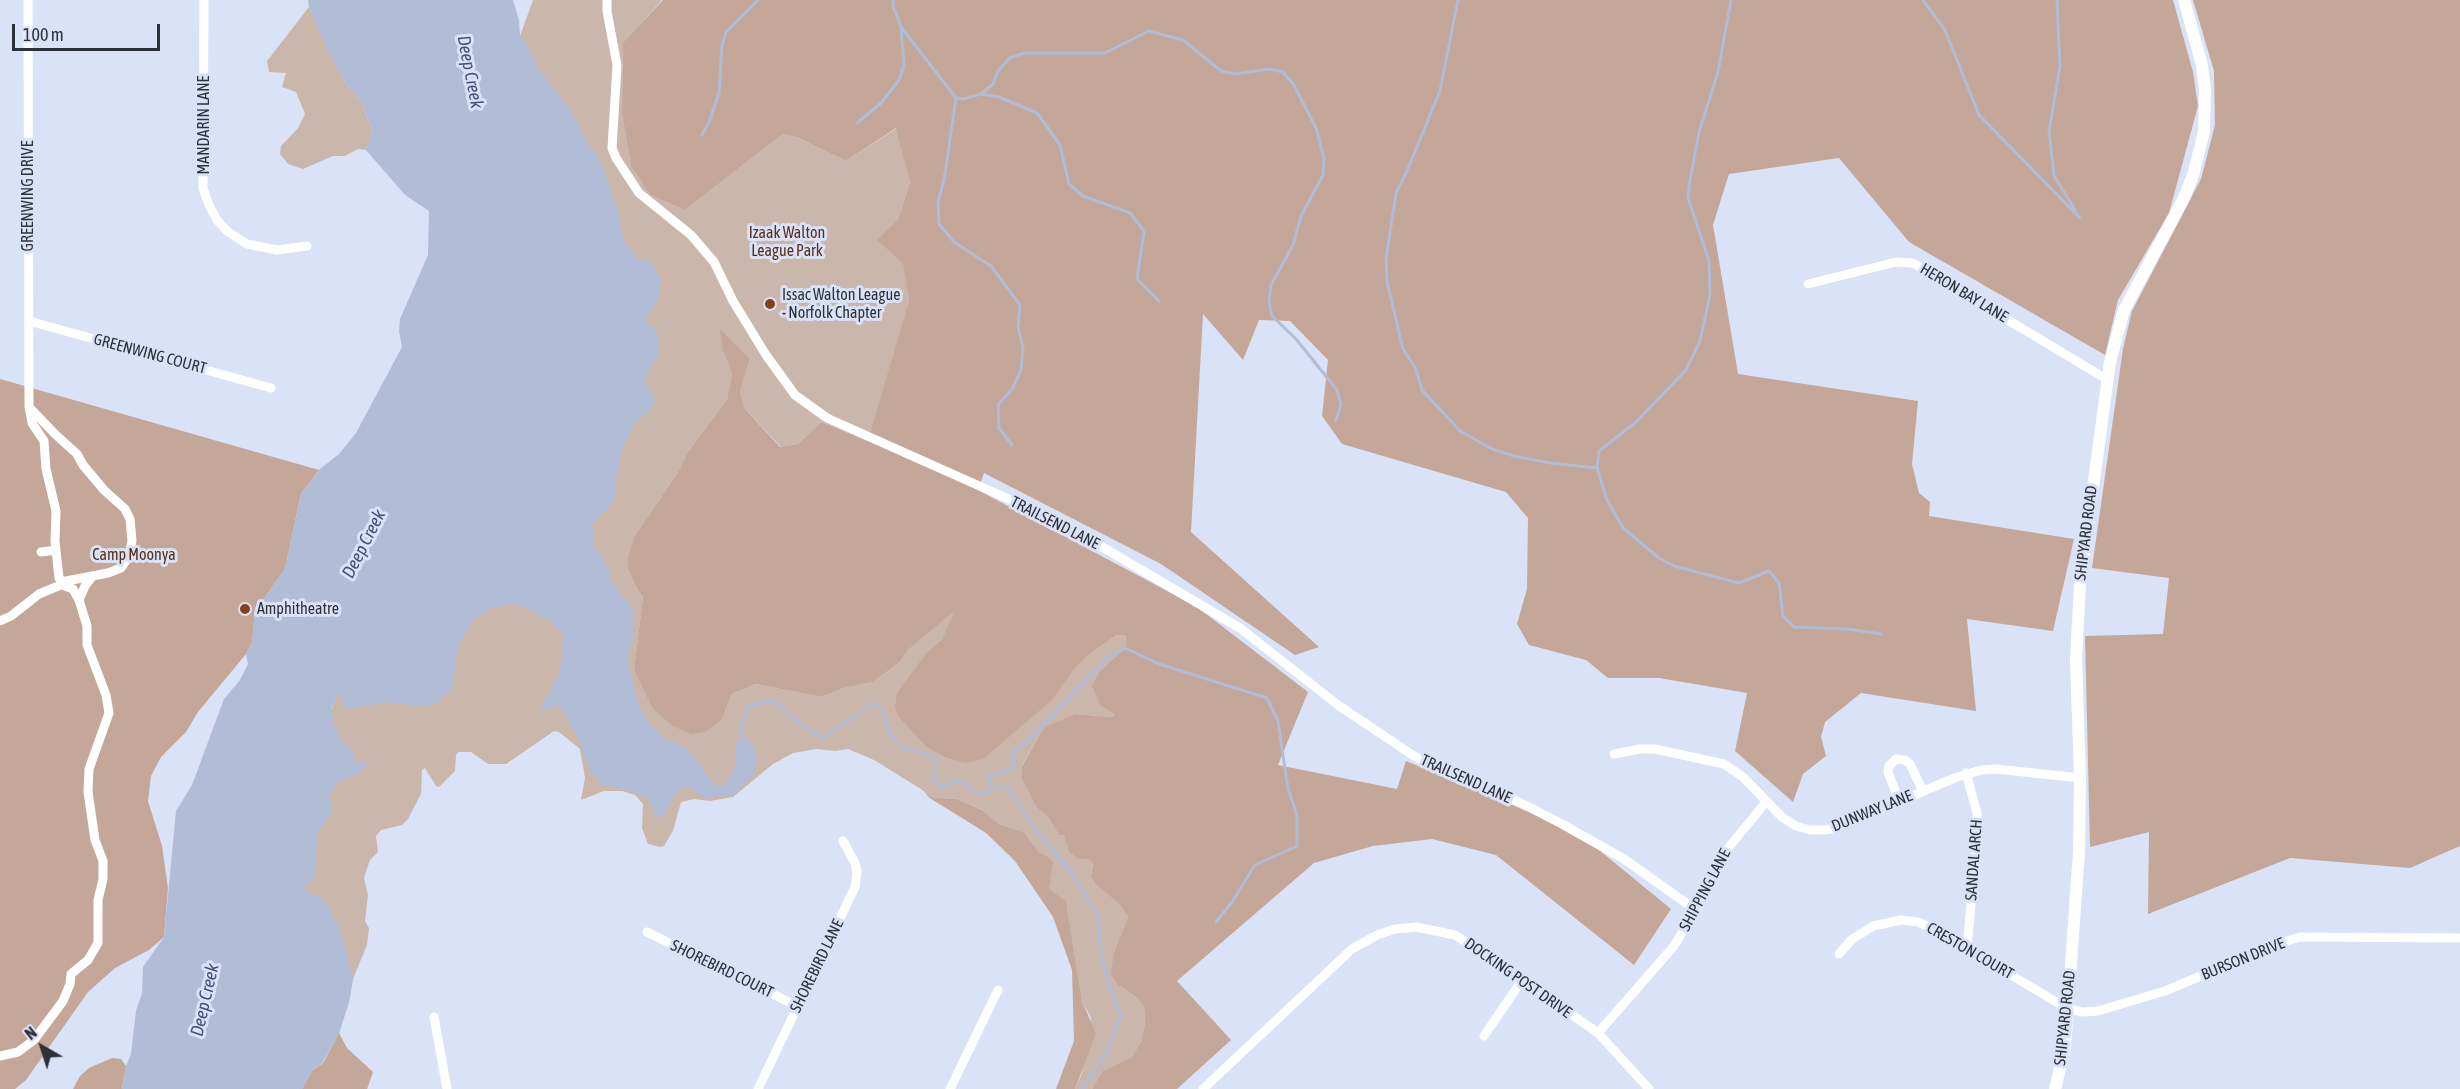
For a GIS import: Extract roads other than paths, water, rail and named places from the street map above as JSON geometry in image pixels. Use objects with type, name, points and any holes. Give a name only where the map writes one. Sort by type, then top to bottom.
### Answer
[{"type":"street","name":"GREENWING DRIVE","points":[[28,0],[29,407]]},
{"type":"street","name":"MANDARIN LANE","points":[[204,0],[203,188],[210,205],[217,220],[226,231],[247,244],[277,250],[307,246]]},
{"type":"street","name":"TRAILSEND LANE","points":[[607,0],[617,65],[612,147],[616,158],[639,194],[691,235],[714,262],[733,301],[760,346],[781,379],[795,395],[827,418],[1022,505],[1087,538],[1240,628],[1329,698],[1414,756],[1562,824],[1624,859],[1696,910]]},
{"type":"street","name":"SHIPYARD ROAD","points":[[2055,1089],[2065,1048],[2079,851],[2080,778],[2076,660],[2080,584],[2108,380],[2116,332],[2124,310],[2183,200],[2193,175],[2204,132],[2205,90],[2202,65],[2184,0]]},
{"type":"street","name":"HERON BAY LANE","points":[[1808,284],[1896,262],[1913,263],[2108,380]]},
{"type":"street","name":"GREENWING COURT","points":[[29,321],[271,388]]},
{"type":"street","points":[[29,407],[33,423],[44,441],[46,469],[56,511],[56,550],[62,583]]},
{"type":"street","points":[[0,621],[11,616],[39,594],[62,583],[121,568],[129,556],[132,541],[130,519],[125,509],[104,490],[83,465],[77,453],[29,407]]},
{"type":"street","points":[[40,552],[56,550]]},
{"type":"street","points":[[79,600],[85,586],[94,575]]},
{"type":"street","points":[[0,1056],[18,1052],[34,1041],[63,1000],[70,984],[71,974],[88,960],[98,944],[98,900],[103,879],[103,861],[95,840],[88,792],[89,769],[109,713],[106,695],[87,645],[87,626],[79,600],[73,589],[62,583]]},
{"type":"street","name":"DUNWAY LANE","points":[[1614,754],[1640,749],[1655,749],[1724,764],[1743,777],[1766,802],[1796,826],[1810,830],[1839,827],[1966,773],[1996,769],[2080,778]]},
{"type":"street","points":[[1899,801],[1888,772],[1889,766],[1896,759],[1901,758],[1910,764],[1923,791]]},
{"type":"street","name":"SANDAL ARCH","points":[[1966,773],[1977,813],[1978,828],[1967,949]]},
{"type":"street","name":"SHIPPING LANE","points":[[1598,1033],[1674,946],[1696,910],[1720,858],[1742,828],[1766,802]]},
{"type":"street","name":"SHOREBIRD LANE","points":[[758,1089],[855,887],[857,872],[855,863],[843,841]]},
{"type":"street","name":"CRESTON COURT","points":[[1839,954],[1861,932],[1887,921],[1918,922],[1932,928],[2068,1009]]},
{"type":"street","name":"DOCKING POST DRIVE","points":[[1203,1089],[1352,949],[1377,935],[1395,929],[1416,927],[1455,935],[1522,980],[1598,1033],[1649,1089]]},
{"type":"street","name":"SHOREBIRD COURT","points":[[647,932],[797,1006]]},
{"type":"street","name":"BURSON DRIVE","points":[[2068,1009],[2098,1011],[2123,1005],[2300,937],[2460,938]]},
{"type":"street","points":[[1484,1036],[1522,980]]},
{"type":"street","points":[[950,1089],[998,990]]},
{"type":"street","points":[[434,1017],[447,1089]]},
{"type":"water","name":"Deep Creek","points":[[308,0],[513,0],[519,20],[520,36],[532,52],[536,65],[571,111],[599,159],[615,202],[624,241],[640,262],[649,260],[661,279],[659,297],[644,321],[654,327],[660,340],[656,360],[647,373],[645,381],[655,400],[650,411],[635,422],[623,447],[615,482],[615,500],[592,524],[594,545],[608,567],[611,580],[634,612],[634,631],[628,657],[633,686],[642,714],[661,736],[688,749],[712,782],[720,787],[728,780],[736,762],[736,743],[743,736],[751,742],[758,760],[752,777],[734,795],[705,798],[688,787],[679,790],[673,797],[664,816],[654,817],[653,807],[648,799],[630,791],[602,785],[589,770],[580,742],[560,706],[540,711],[560,671],[563,634],[550,621],[519,605],[511,604],[488,609],[469,625],[458,645],[453,686],[438,703],[422,706],[383,702],[352,709],[345,707],[339,691],[331,709],[335,727],[341,740],[353,751],[354,761],[370,762],[357,775],[338,781],[330,795],[332,812],[318,832],[314,877],[304,890],[324,899],[340,930],[353,979],[349,1002],[339,1033],[322,1063],[312,1071],[302,1089],[122,1089],[126,1066],[131,1054],[136,1011],[142,993],[143,967],[164,937],[176,811],[192,785],[224,699],[240,680],[248,664],[246,654],[252,643],[255,611],[285,569],[301,494],[320,469],[339,454],[356,433],[402,347],[399,331],[400,319],[428,255],[429,211],[405,195],[366,150],[373,134],[362,103],[342,78],[323,41]]},
{"type":"waterway","points":[[702,135],[719,93],[722,46],[726,32],[758,0]]},
{"type":"waterway","points":[[893,0],[901,27],[956,98],[944,180],[938,202],[939,224],[954,242],[991,266],[1020,305],[1018,327],[1023,348],[1021,370],[1012,389],[998,405],[999,428],[1012,445]]},
{"type":"waterway","points":[[1458,0],[1440,91],[1396,193],[1386,259],[1387,282],[1403,349],[1416,369],[1422,390],[1460,431],[1492,449],[1514,456],[1597,468]]},
{"type":"waterway","points":[[1731,0],[1718,72],[1699,132],[1688,198],[1709,261],[1710,295],[1700,341],[1686,370],[1636,422],[1599,451],[1597,468],[1607,500],[1623,528],[1659,558],[1674,566],[1739,583],[1769,571],[1779,583],[1783,616],[1794,627],[1848,629],[1881,634]]},
{"type":"waterway","points":[[1923,0],[1945,30],[1979,115],[2080,218]]},
{"type":"waterway","points":[[2057,0],[2060,66],[2049,131],[2054,176],[2076,211]]},
{"type":"waterway","points":[[857,123],[881,103],[899,80],[904,65],[901,29]]},
{"type":"waterway","points":[[956,98],[963,99],[981,94],[993,84],[998,71],[1010,58],[1024,53],[1105,53],[1149,31],[1183,40],[1221,71],[1236,74],[1269,69],[1283,72],[1294,85],[1316,128],[1324,158],[1323,175],[1301,216],[1293,245],[1271,285],[1269,301],[1272,316],[1296,339],[1337,390],[1341,405],[1336,420]]},
{"type":"waterway","points":[[981,94],[999,97],[1037,113],[1060,145],[1069,184],[1083,196],[1130,213],[1144,231],[1137,279],[1159,301]]},
{"type":"waterway","points":[[742,739],[741,728],[749,705],[774,701],[804,727],[823,738],[873,703],[884,711],[890,735],[904,749],[931,755],[937,765],[933,781],[942,786],[961,780],[975,793],[986,794],[991,786],[989,776],[1014,767],[1013,751],[1025,744],[1106,659],[1125,648],[1159,664],[1267,698],[1278,721],[1288,789],[1297,815],[1297,846],[1255,865],[1232,902],[1216,922]]},
{"type":"waterway","points":[[991,786],[1008,788],[1034,828],[1071,872],[1098,915],[1100,946],[1107,979],[1121,1016],[1107,1051],[1082,1089]]},
{"type":"place","name":"Issac Walton League - Norfolk Chapter","points":[[770,304]]},
{"type":"place","name":"Amphitheatre","points":[[245,609]]},
{"type":"park label","name":"Izaak Walton League Park","points":[[787,242]]},
{"type":"park label","name":"Camp Moonya","points":[[134,555]]}]
